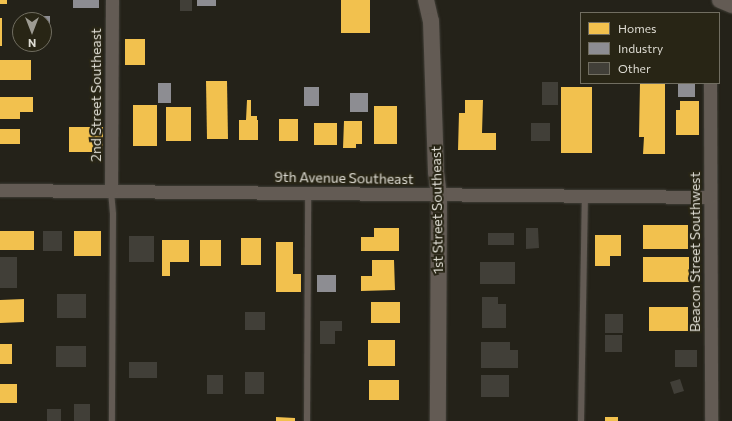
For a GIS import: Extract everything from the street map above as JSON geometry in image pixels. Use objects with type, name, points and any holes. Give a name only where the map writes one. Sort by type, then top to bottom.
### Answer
[{"type":"street","name":"2nd Street Southeast","points":[[111,191],[112,0]]},
{"type":"street","name":"1st Street Southeast","points":[[426,0],[431,21],[436,172],[440,195],[438,421]]},
{"type":"street","points":[[720,0],[732,5]]},
{"type":"street","name":"Beacon Street Southwest","points":[[710,84],[711,421]]},
{"type":"street","name":"9th Avenue Southeast","points":[[0,190],[710,197]]},
{"type":"lane","points":[[111,191],[113,214],[112,421]]},
{"type":"lane","points":[[308,193],[308,421]]},
{"type":"lane","points":[[581,421],[585,196]]},
{"type":"building: Homes","points":[[0,0],[7,0],[7,4],[0,4]]},
{"type":"building: Homes","points":[[341,0],[370,0],[370,33],[341,33]]},
{"type":"building: Homes","points":[[0,18],[2,18],[2,46],[0,46]]},
{"type":"building: Homes","points":[[125,39],[145,39],[145,65],[125,65]]},
{"type":"building: Homes","points":[[0,60],[31,60],[31,80],[0,80]]},
{"type":"building: Homes","points":[[206,81],[227,81],[228,139],[207,139]]},
{"type":"building: Homes","points":[[640,84],[665,84],[665,154],[643,154],[644,137],[639,137]]},
{"type":"building: Homes","points":[[561,87],[592,87],[592,153],[561,153]]},
{"type":"building: Homes","points":[[0,97],[33,97],[33,112],[20,112],[20,119],[0,119]]},
{"type":"building: Homes","points":[[247,100],[251,100],[251,116],[257,116],[258,140],[239,140],[239,120],[246,120]]},
{"type":"building: Homes","points":[[465,100],[483,100],[482,133],[496,133],[496,150],[458,150],[459,113],[465,113]]},
{"type":"building: Homes","points":[[680,101],[699,101],[699,135],[676,135],[676,110],[680,110]]},
{"type":"building: Homes","points":[[133,105],[157,105],[157,146],[133,146]]},
{"type":"building: Homes","points":[[374,106],[397,106],[397,144],[374,144]]},
{"type":"building: Homes","points":[[166,107],[191,107],[191,141],[166,141]]},
{"type":"building: Homes","points":[[279,119],[298,119],[298,141],[279,141]]},
{"type":"building: Homes","points":[[344,121],[362,121],[362,144],[356,144],[356,148],[343,148]]},
{"type":"building: Homes","points":[[314,123],[337,123],[337,145],[314,145]]},
{"type":"building: Homes","points":[[69,127],[103,127],[103,152],[69,152]]},
{"type":"building: Homes","points":[[0,129],[20,129],[20,144],[0,144]]},
{"type":"building: Homes","points":[[643,225],[688,225],[688,249],[643,249]]},
{"type":"building: Homes","points":[[374,228],[399,228],[399,251],[361,251],[361,237],[374,237]]},
{"type":"building: Homes","points":[[0,231],[34,231],[34,250],[0,250]]},
{"type":"building: Homes","points":[[74,231],[101,231],[101,256],[74,256]]},
{"type":"building: Homes","points":[[595,235],[621,235],[621,256],[610,256],[610,266],[595,266]]},
{"type":"building: Homes","points":[[241,238],[261,238],[261,265],[241,265]]},
{"type":"building: Homes","points":[[162,240],[189,240],[189,262],[170,262],[170,276],[162,276]]},
{"type":"building: Homes","points":[[200,240],[221,240],[221,266],[200,266]]},
{"type":"building: Homes","points":[[276,242],[293,242],[293,274],[301,274],[301,292],[276,292]]},
{"type":"building: Homes","points":[[643,257],[689,257],[689,282],[643,282]]},
{"type":"building: Homes","points":[[372,260],[394,260],[395,290],[361,291],[361,276],[372,276]]},
{"type":"building: Homes","points":[[24,299],[24,322],[0,323],[0,300]]},
{"type":"building: Homes","points":[[371,302],[400,302],[400,323],[371,323]]},
{"type":"building: Homes","points":[[649,307],[688,307],[688,331],[649,331]]},
{"type":"building: Homes","points":[[368,340],[395,340],[395,366],[368,366]]},
{"type":"building: Homes","points":[[0,344],[12,344],[12,364],[0,364]]},
{"type":"building: Homes","points":[[369,380],[399,380],[399,400],[369,400]]},
{"type":"building: Homes","points":[[0,384],[17,384],[17,403],[0,403]]},
{"type":"building: Homes","points":[[276,417],[295,418],[295,421],[276,421]]},
{"type":"building: Homes","points":[[605,417],[618,417],[618,421],[605,421]]},
{"type":"building: Industry","points":[[73,0],[99,0],[99,8],[73,8]]},
{"type":"building: Industry","points":[[197,0],[216,0],[216,6],[197,6]]},
{"type":"building: Industry","points":[[158,83],[171,83],[171,103],[158,103]]},
{"type":"building: Industry","points":[[678,84],[695,84],[695,97],[678,97]]},
{"type":"building: Industry","points":[[304,87],[319,87],[319,106],[304,106]]},
{"type":"building: Industry","points":[[350,93],[368,93],[368,112],[350,112]]},
{"type":"building: Industry","points":[[317,275],[336,275],[336,292],[317,292]]},
{"type":"building: Other","points":[[180,0],[192,0],[192,11],[180,11]]},
{"type":"building: Other","points":[[542,82],[558,82],[558,105],[542,105]]},
{"type":"building: Other","points":[[531,123],[550,123],[550,141],[531,141]]},
{"type":"building: Other","points":[[526,228],[538,228],[539,248],[526,249]]},
{"type":"building: Other","points":[[43,231],[62,231],[62,251],[43,251]]},
{"type":"building: Other","points":[[488,233],[514,233],[514,245],[488,245]]},
{"type":"building: Other","points":[[129,236],[154,236],[154,262],[129,262]]},
{"type":"building: Other","points":[[0,257],[17,257],[17,288],[0,288]]},
{"type":"building: Other","points":[[480,262],[515,262],[515,284],[480,284]]},
{"type":"building: Other","points":[[57,294],[86,294],[86,318],[57,318]]},
{"type":"building: Other","points":[[482,297],[498,297],[498,304],[506,304],[506,328],[482,328]]},
{"type":"building: Other","points":[[245,312],[265,312],[265,330],[245,330]]},
{"type":"building: Other","points":[[605,314],[623,314],[623,333],[605,333]]},
{"type":"building: Other","points":[[320,321],[342,321],[342,331],[335,331],[335,344],[320,344]]},
{"type":"building: Other","points":[[605,335],[622,335],[622,352],[605,352]]},
{"type":"building: Other","points":[[481,342],[510,342],[510,350],[518,350],[518,368],[481,368]]},
{"type":"building: Other","points":[[56,346],[86,346],[86,367],[56,367]]},
{"type":"building: Other","points":[[675,350],[697,350],[697,367],[675,367]]},
{"type":"building: Other","points":[[129,362],[157,362],[157,378],[129,378]]},
{"type":"building: Other","points":[[245,372],[264,372],[264,394],[245,394]]},
{"type":"building: Other","points":[[207,375],[223,375],[223,394],[207,394]]},
{"type":"building: Other","points":[[481,375],[509,375],[509,397],[481,397]]},
{"type":"building: Other","points":[[680,379],[684,391],[674,394],[670,382]]},
{"type":"building: Other","points":[[74,404],[90,404],[90,421],[74,421]]},
{"type":"building: Other","points":[[47,409],[61,409],[61,421],[47,421]]}]
